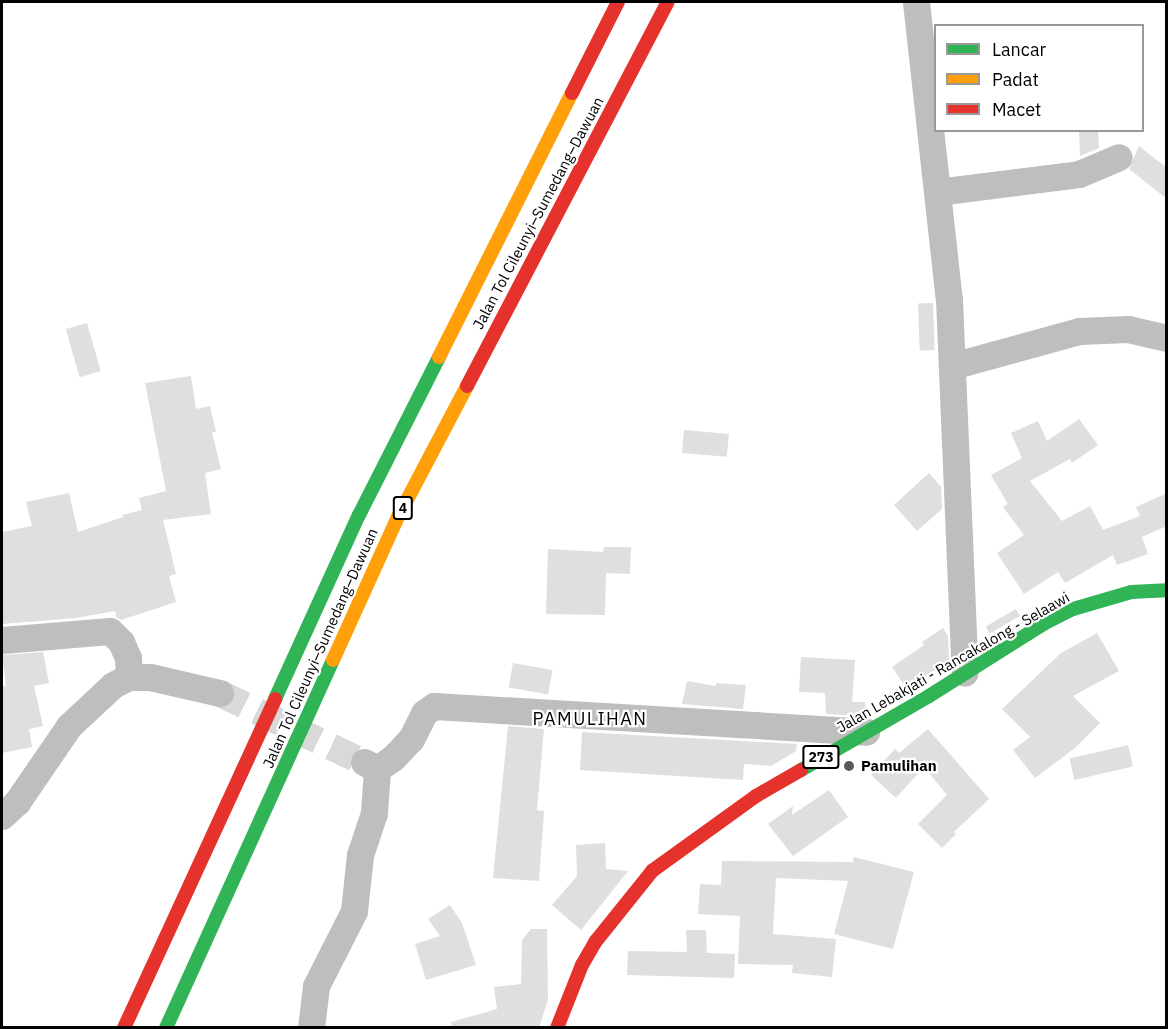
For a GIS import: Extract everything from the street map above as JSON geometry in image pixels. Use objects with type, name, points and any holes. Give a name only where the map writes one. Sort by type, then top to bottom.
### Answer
[{"type":"main road","name":"Jalan Tol Cileunyi–Sumedang–Dawuan","points":[[124,1028],[359,515],[618,2]]},
{"type":"main road","name":"Jalan Tol Cileunyi–Sumedang–Dawuan","points":[[166,1028],[398,517],[668,2]]},
{"type":"main road","name":"Jalan Lebakjati - Rancakalong - Selaawi","points":[[556,1028],[596,941],[652,871],[756,796],[1073,609],[1131,592],[1167,590]]},
{"type":"street","points":[[916,2],[949,299],[965,674]]},
{"type":"street","points":[[937,192],[1079,174],[1119,157]]},
{"type":"street","points":[[951,366],[1079,332],[1128,328],[1167,338]]},
{"type":"street","points":[[2,640],[110,632],[121,642],[128,658],[129,678]]},
{"type":"street","points":[[2,816],[17,802],[69,726],[113,685],[129,678],[150,678],[220,693]]},
{"type":"street","points":[[310,1028],[316,986],[354,911],[360,855],[374,813],[370,765],[393,758],[411,739],[424,713],[434,706],[866,732]]},
{"type":"building","points":[[1079,132],[1098,132],[1099,148],[1080,156]]},
{"type":"building","points":[[1139,146],[1167,168],[1167,199],[1129,169]]},
{"type":"building","points":[[933,303],[935,350],[920,350],[918,304]]},
{"type":"building","points":[[87,323],[101,371],[80,377],[66,329]]},
{"type":"building","points":[[191,376],[196,409],[210,406],[216,432],[212,432],[221,469],[205,473],[211,514],[163,520],[176,574],[169,576],[176,602],[121,620],[116,617],[115,611],[76,618],[2,624],[2,532],[32,526],[26,502],[69,493],[78,532],[142,510],[139,498],[166,491],[145,383]]},
{"type":"building","points":[[1079,419],[1098,445],[1072,463],[1070,459],[1030,481],[1062,521],[1090,506],[1103,530],[1140,516],[1136,507],[1167,493],[1167,526],[1142,537],[1148,554],[1117,565],[1113,555],[1065,583],[1058,572],[1024,594],[997,553],[1024,535],[1003,507],[1008,504],[991,475],[1022,458],[1011,433],[1038,421],[1047,441]]},
{"type":"building","points":[[684,430],[729,434],[727,457],[682,453]]},
{"type":"building","points":[[929,473],[941,487],[942,509],[917,531],[894,505]]},
{"type":"building","points":[[604,547],[631,547],[630,574],[606,573],[605,615],[546,614],[548,549],[603,552]]},
{"type":"building","points":[[1016,609],[1020,616],[990,633],[986,626]]},
{"type":"building","points":[[943,628],[948,636],[949,661],[906,688],[892,667],[924,645],[922,642]]},
{"type":"building","points":[[1097,633],[1119,671],[1073,696],[1100,723],[1075,748],[1035,778],[1013,750],[1030,737],[1002,709],[1061,653]]},
{"type":"building","points":[[43,652],[49,683],[34,686],[43,726],[29,729],[32,747],[2,753],[2,686],[6,686],[2,655]]},
{"type":"building","points":[[801,657],[855,660],[852,702],[865,702],[866,711],[857,716],[826,714],[825,693],[799,692]]},
{"type":"building","points":[[513,663],[552,670],[548,695],[509,688]]},
{"type":"building","points":[[687,681],[716,686],[716,683],[746,685],[743,709],[682,704]]},
{"type":"building","points":[[508,726],[544,729],[537,810],[544,811],[539,881],[493,878]]},
{"type":"building","points":[[928,729],[989,799],[954,832],[956,834],[942,848],[918,824],[947,795],[924,767],[896,798],[871,775],[895,749],[899,753]]},
{"type":"building","points":[[582,732],[797,744],[796,751],[771,766],[744,764],[743,780],[580,770]]},
{"type":"building","points":[[1128,745],[1133,766],[1074,780],[1070,758]]},
{"type":"building","points":[[829,790],[848,817],[793,856],[768,824],[793,806],[792,815]]},
{"type":"building","points":[[605,843],[606,869],[628,871],[581,930],[552,905],[577,876],[576,845]]},
{"type":"building","points":[[854,857],[914,872],[893,949],[834,934],[848,881],[776,878],[773,934],[836,939],[832,977],[792,973],[793,965],[738,964],[740,916],[698,914],[700,884],[721,885],[722,861],[853,862]]},
{"type":"building","points":[[450,905],[462,923],[476,965],[426,980],[415,944],[440,936],[428,919]]},
{"type":"building","points":[[531,929],[547,929],[548,1000],[539,1028],[452,1028],[451,1022],[497,1009],[494,987],[521,984],[522,940]]},
{"type":"building","points":[[686,930],[706,930],[707,953],[735,954],[734,978],[627,975],[628,951],[687,952]]},
{"type":"tunnel","points":[[220,693],[364,762]]},
{"type":"traffic: fast","points":[[275,699],[359,515],[439,357]]},
{"type":"traffic: fast","points":[[801,770],[929,696],[1045,623],[1073,609],[1131,592],[1166,590]]},
{"type":"traffic: fast","points":[[166,1028],[333,660]]},
{"type":"traffic: slow","points":[[439,357],[572,93]]},
{"type":"traffic: slow","points":[[333,660],[398,517],[467,386]]},
{"type":"traffic: jam","points":[[572,93],[618,2]]},
{"type":"traffic: jam","points":[[467,386],[668,2]]},
{"type":"traffic: jam","points":[[124,1028],[275,699]]},
{"type":"traffic: jam","points":[[557,1028],[582,965],[596,941],[652,871],[756,796],[801,770]]},
{"type":"place","name":"Pamulihan","points":[[849,766]]},
{"type":"district","name":"PAMULIHAN","points":[[590,719]]}]
